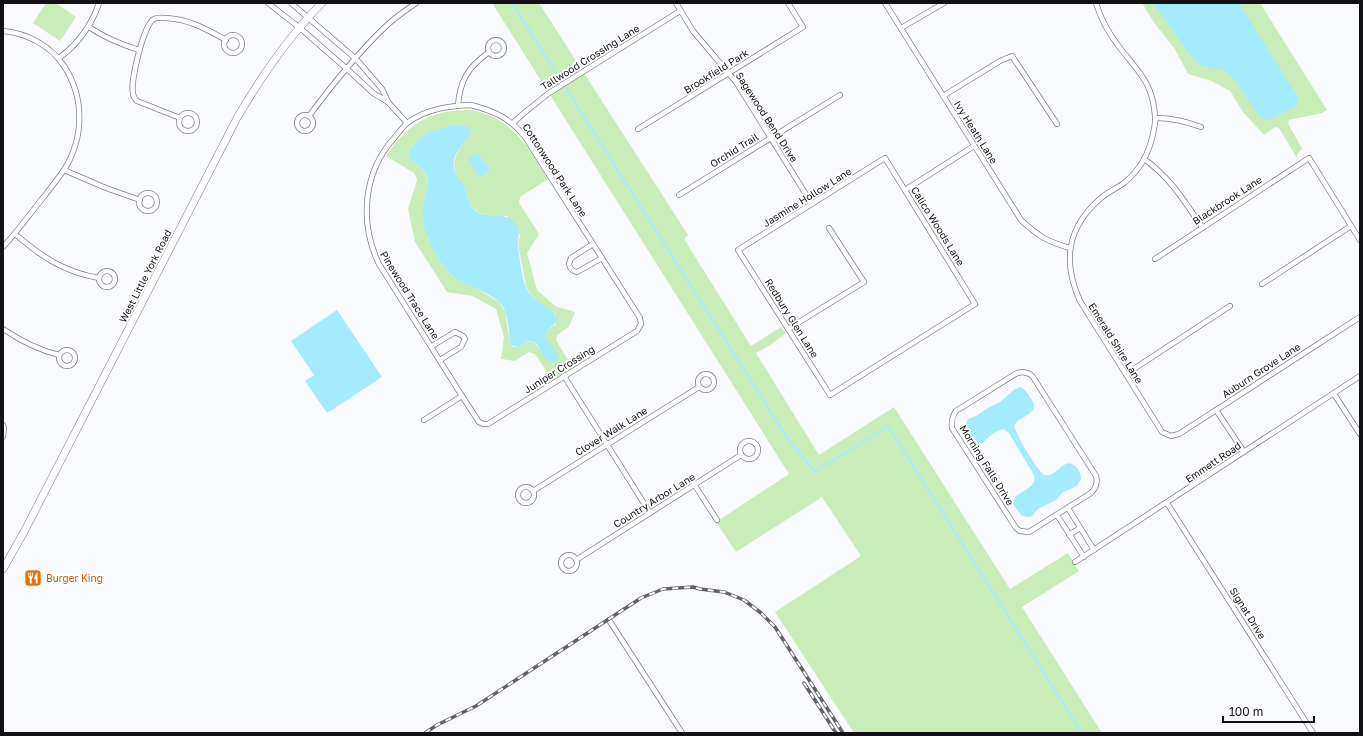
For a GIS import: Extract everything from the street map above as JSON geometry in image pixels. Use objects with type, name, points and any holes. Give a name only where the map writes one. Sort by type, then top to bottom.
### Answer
[{"type":"main road","name":"West Little York Road","points":[[3,569],[24,532],[237,118],[274,60],[322,3]]},
{"type":"street","points":[[59,58],[69,51],[89,26],[99,3]]},
{"type":"street","points":[[290,3],[356,59],[382,89],[388,102],[407,124]]},
{"type":"street","points":[[309,116],[335,82],[385,27],[416,3]]},
{"type":"street","name":"Sagewood Bend Drive","points":[[676,3],[693,31],[736,82],[812,204]]},
{"type":"street","name":"Brookfield Park","points":[[638,129],[803,27],[788,3]]},
{"type":"street","name":"Ivy Heath Lane","points":[[885,3],[1021,220],[1037,234],[1054,244],[1070,248]]},
{"type":"street","points":[[901,28],[944,3]]},
{"type":"street","points":[[1096,3],[1101,19],[1108,32],[1119,48],[1137,68],[1147,84],[1153,100],[1156,118],[1184,120],[1201,127]]},
{"type":"street","points":[[271,4],[373,93],[388,102]]},
{"type":"street","name":"Tallwood Crossing Lane","points":[[513,123],[549,93],[680,11]]},
{"type":"street","points":[[180,118],[137,101],[132,93],[139,50],[148,24],[152,20],[160,18],[188,21],[202,26],[226,40]]},
{"type":"street","points":[[89,26],[100,35],[116,43],[139,50]]},
{"type":"street","points":[[3,31],[11,32],[38,41],[59,58],[69,74],[80,107],[80,124],[77,140],[64,170],[15,234],[3,247]]},
{"type":"street","points":[[458,106],[461,85],[470,68],[488,53]]},
{"type":"street","points":[[943,96],[1000,61],[1012,56],[1057,124]]},
{"type":"street","name":"Orchid Trail","points":[[679,195],[840,95]]},
{"type":"street","name":"Cottonwood Park Lane","points":[[407,124],[421,115],[434,110],[471,105],[486,109],[513,123],[525,137],[640,318],[641,324]]},
{"type":"street","name":"Emerald Shire Lane","points":[[1156,118],[1151,145],[1135,172],[1125,182],[1103,197],[1088,211],[1078,225],[1070,248],[1069,270],[1077,295],[1162,432],[1171,436]]},
{"type":"street","name":"Pinewood Trace Lane","points":[[407,124],[392,140],[376,164],[368,191],[366,220],[373,251],[379,264],[432,346],[462,396],[479,422],[483,424]]},
{"type":"street","points":[[905,190],[974,146]]},
{"type":"street","name":"Jasmine Hollow Lane","points":[[738,250],[885,158]]},
{"type":"street","name":"Calico Woods Lane","points":[[830,395],[976,304],[885,158]]},
{"type":"street","name":"Blackbrook Lane","points":[[1155,259],[1309,158],[1351,226]]},
{"type":"street","points":[[1144,159],[1157,168],[1171,183],[1202,227]]},
{"type":"street","points":[[64,170],[106,188],[140,200]]},
{"type":"street","points":[[1262,284],[1351,226],[1360,240]]},
{"type":"street","points":[[788,329],[864,282],[829,228]]},
{"type":"street","points":[[15,234],[35,251],[53,263],[82,275],[99,278]]},
{"type":"street","points":[[593,244],[572,258],[569,264],[570,268],[577,272],[602,258]]},
{"type":"street","name":"Redbury Glen Lane","points":[[738,250],[830,395]]},
{"type":"street","points":[[1126,374],[1230,306]]},
{"type":"street","name":"Auburn Grove Lane","points":[[1171,436],[1179,434],[1360,317]]},
{"type":"street","name":"Juniper Crossing","points":[[483,424],[488,424],[637,331],[641,324]]},
{"type":"street","points":[[3,329],[27,344],[59,355]]},
{"type":"street","points":[[432,346],[455,332],[463,336],[465,339],[461,347],[440,360]]},
{"type":"street","name":"Morning Falls Drive","points":[[1057,515],[1034,530],[1024,532],[1016,528],[952,428],[951,419],[956,411],[1017,373],[1027,372],[1033,377],[1096,476],[1096,486],[1091,494],[1068,508]]},
{"type":"street","points":[[564,376],[650,513]]},
{"type":"street","name":"Emmett Road","points":[[1075,562],[1360,376]]},
{"type":"street","name":"Clover Walk Lane","points":[[532,491],[699,386]]},
{"type":"street","points":[[1334,394],[1360,434]]},
{"type":"street","points":[[424,420],[462,396]]},
{"type":"street","points":[[1216,410],[1244,452]]},
{"type":"street","points":[[3,438],[4,426]]},
{"type":"street","name":"Country Arbor Lane","points":[[576,560],[741,455]]},
{"type":"street","points":[[694,484],[717,520]]},
{"type":"street","name":"Signat Drive","points":[[1167,503],[1313,733]]},
{"type":"street","points":[[1084,557],[1057,515],[1068,508],[1094,550]]},
{"type":"street","points":[[1069,535],[1080,528]]},
{"type":"street","points":[[609,620],[682,733]]},
{"type":"green space","points":[[46,3],[56,3],[76,17],[60,41],[33,23]]},
{"type":"green space","points":[[492,3],[539,3],[688,235],[684,239],[751,346],[781,327],[786,333],[772,344],[756,353],[819,455],[894,407],[1010,589],[1068,553],[1079,571],[1022,607],[1102,733],[854,733],[775,612],[861,556],[822,497],[736,552],[716,522],[789,474]]},
{"type":"green space","points":[[1142,3],[1260,3],[1327,110],[1322,113],[1289,120],[1288,123],[1302,149],[1298,153],[1297,158],[1279,128],[1275,127],[1264,135],[1243,112],[1230,91],[1212,81],[1188,74],[1175,49],[1155,24]]},
{"type":"green space","points":[[468,110],[483,113],[496,118],[507,125],[525,144],[548,179],[520,197],[519,203],[539,234],[527,253],[537,290],[555,306],[575,312],[569,327],[557,335],[556,340],[573,368],[552,380],[535,354],[529,352],[515,361],[501,359],[504,337],[496,309],[472,296],[447,292],[415,242],[408,209],[417,180],[414,173],[386,156],[402,136],[420,121],[430,116]],"holes":[[[463,126],[469,128],[471,131],[455,159],[454,165],[457,177],[465,187],[469,202],[476,211],[485,215],[507,216],[520,235],[518,244],[526,286],[535,299],[556,314],[556,324],[546,331],[546,339],[539,349],[532,341],[518,347],[513,347],[510,342],[505,312],[499,302],[471,285],[452,276],[443,266],[428,238],[423,216],[428,187],[427,176],[411,159],[412,147],[419,139],[430,133]]]},
{"type":"water","points":[[1153,3],[1239,3],[1298,97],[1298,105],[1269,120],[1259,116],[1235,80],[1224,70],[1201,66],[1191,56]]},
{"type":"water","points":[[459,125],[469,127],[471,131],[455,156],[454,169],[456,175],[465,187],[472,207],[482,214],[510,219],[517,226],[519,232],[518,246],[521,267],[526,287],[533,297],[552,311],[558,319],[545,335],[559,358],[556,362],[547,360],[537,344],[534,342],[528,341],[518,347],[513,346],[510,342],[508,324],[503,307],[494,298],[451,275],[441,263],[430,242],[423,219],[428,180],[423,170],[411,159],[409,153],[415,142],[426,134],[439,128]]},
{"type":"water","points":[[478,153],[490,170],[479,178],[468,159]]},
{"type":"water","points":[[337,310],[382,377],[327,413],[305,381],[314,375],[291,341]]},
{"type":"water","points":[[1021,387],[1032,400],[1034,409],[1014,426],[1037,468],[1045,475],[1050,475],[1068,463],[1072,464],[1078,469],[1081,478],[1077,486],[1062,493],[1056,500],[1038,509],[1030,517],[1022,516],[1013,503],[1015,497],[1029,488],[1033,483],[1034,475],[1009,433],[1004,429],[1000,430],[982,443],[978,443],[965,425],[968,419],[1000,402],[1015,389]]},
{"type":"waterway","points":[[512,3],[786,436],[815,472],[888,426],[1082,733]]},
{"type":"railway","points":[[425,733],[437,725],[476,706],[641,598],[663,589],[693,587],[724,592],[744,600],[761,613],[775,627],[843,733]]},
{"type":"railway","points":[[804,683],[836,733]]},
{"type":"place","name":"Burger King","points":[[33,578]]}]
